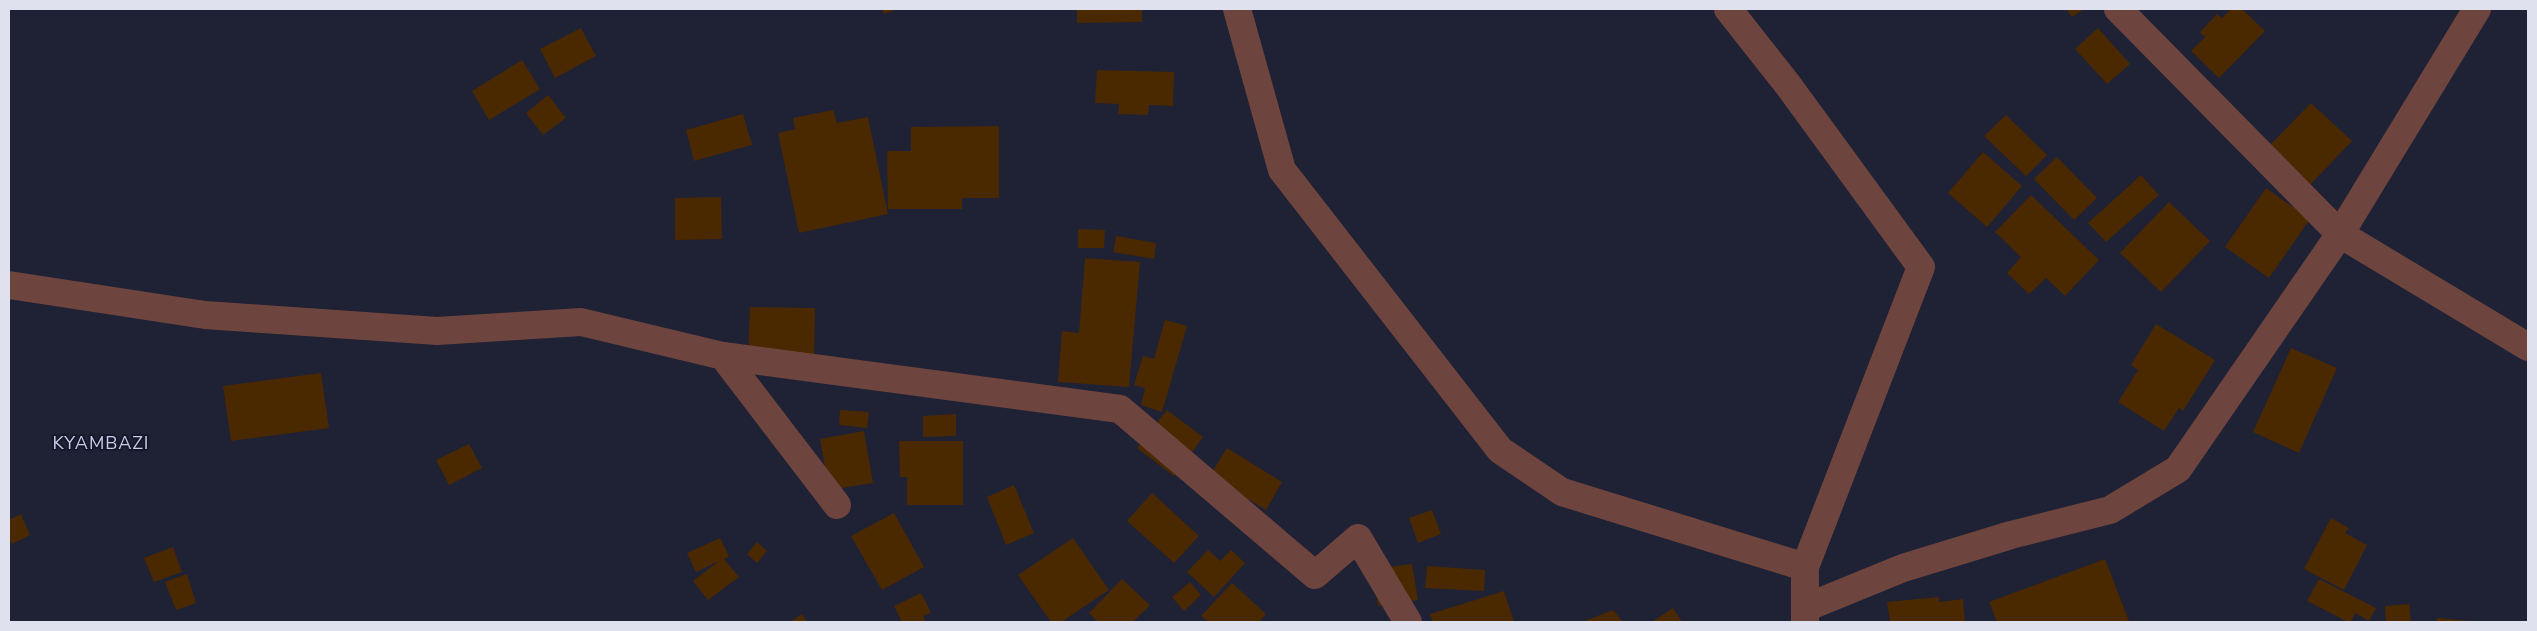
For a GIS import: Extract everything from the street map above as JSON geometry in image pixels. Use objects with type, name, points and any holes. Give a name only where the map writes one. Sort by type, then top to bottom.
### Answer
[{"type":"street","points":[[1237,9],[1282,170],[1500,450],[1562,492],[1805,567]]},
{"type":"street","points":[[1728,9],[1788,85],[1921,267],[1805,567],[1805,615],[1903,568],[2011,535],[2110,510],[2178,469],[2340,234],[2478,9]]},
{"type":"street","points":[[2118,9],[2340,234],[2528,347]]},
{"type":"street","points":[[9,285],[205,315],[437,331],[581,322],[723,356],[1120,409],[1315,575],[1358,538],[1408,622]]},
{"type":"street","points":[[723,356],[837,504]]},
{"type":"building","points":[[882,9],[898,9],[884,14]]},
{"type":"building","points":[[1077,9],[1142,9],[1142,22],[1077,23]]},
{"type":"building","points":[[2066,9],[2084,9],[2072,17]]},
{"type":"building","points":[[2231,9],[2242,9],[2265,31],[2219,78],[2191,51],[2205,37],[2200,32],[2217,14],[2222,18]]},
{"type":"building","points":[[581,28],[596,56],[555,78],[540,49]]},
{"type":"building","points":[[2098,28],[2130,64],[2107,84],[2075,49]]},
{"type":"building","points":[[522,60],[540,89],[489,120],[472,91]]},
{"type":"building","points":[[1097,70],[1174,72],[1173,106],[1149,105],[1148,115],[1118,114],[1119,104],[1095,103]]},
{"type":"building","points":[[548,95],[566,118],[543,135],[526,113]]},
{"type":"building","points":[[2311,103],[2352,141],[2309,186],[2268,147]]},
{"type":"building","points":[[833,110],[837,123],[868,117],[888,214],[799,233],[778,133],[795,129],[793,118]]},
{"type":"building","points":[[743,114],[752,145],[694,161],[686,130]]},
{"type":"building","points":[[2006,115],[2047,155],[2026,176],[1984,136]]},
{"type":"building","points":[[999,126],[999,198],[962,198],[962,209],[888,209],[887,151],[911,151],[911,127]]},
{"type":"building","points":[[1983,152],[2022,186],[1987,227],[1948,193]]},
{"type":"building","points":[[2057,157],[2097,198],[2074,220],[2034,179]]},
{"type":"building","points":[[2141,175],[2159,195],[2106,242],[2088,223]]},
{"type":"building","points":[[2266,188],[2310,219],[2269,278],[2225,247]]},
{"type":"building","points":[[2031,195],[2099,260],[2065,296],[2046,278],[2029,294],[2007,273],[2021,257],[1995,232]]},
{"type":"building","points":[[721,197],[722,239],[675,240],[675,198]]},
{"type":"building","points":[[2169,202],[2210,241],[2161,292],[2120,253]]},
{"type":"building","points":[[1078,229],[1105,230],[1104,248],[1078,248]]},
{"type":"building","points":[[1116,236],[1156,243],[1154,259],[1113,252]]},
{"type":"building","points":[[1085,258],[1140,262],[1129,387],[1058,382],[1062,331],[1079,333]]},
{"type":"building","points":[[750,307],[815,308],[814,361],[748,359]]},
{"type":"building","points":[[1165,320],[1187,326],[1162,412],[1141,405],[1145,388],[1134,385],[1143,356],[1154,359]]},
{"type":"building","points":[[2156,324],[2215,360],[2183,411],[2179,408],[2164,431],[2118,402],[2138,370],[2131,365]]},
{"type":"building","points":[[2291,348],[2337,368],[2299,453],[2253,432]]},
{"type":"building","points":[[321,373],[329,428],[231,441],[223,386]]},
{"type":"building","points":[[840,410],[869,412],[867,428],[839,425]]},
{"type":"building","points":[[1167,410],[1203,437],[1174,476],[1137,448]]},
{"type":"building","points":[[956,414],[956,436],[923,437],[923,416]]},
{"type":"building","points":[[864,431],[873,483],[829,490],[820,439]]},
{"type":"building","points":[[899,441],[963,441],[963,505],[907,505],[907,477],[900,477]]},
{"type":"building","points":[[469,444],[482,468],[449,485],[436,460]]},
{"type":"building","points":[[1227,448],[1282,482],[1266,510],[1248,499],[1238,516],[1199,493]]},
{"type":"building","points":[[1014,485],[1034,533],[1006,545],[987,497]]},
{"type":"building","points":[[1152,493],[1199,536],[1174,563],[1127,521]]},
{"type":"building","points":[[1432,510],[1441,534],[1418,543],[1409,518]]},
{"type":"building","points":[[894,513],[924,567],[882,590],[851,536]]},
{"type":"building","points":[[21,514],[30,535],[12,544],[9,538],[9,520]]},
{"type":"building","points":[[2331,518],[2349,528],[2345,533],[2367,545],[2344,590],[2304,569]]},
{"type":"building","points":[[720,538],[729,556],[724,559],[739,577],[708,600],[693,581],[719,561],[696,572],[687,553]]},
{"type":"building","points":[[1073,538],[1109,590],[1061,622],[1051,622],[1018,575]]},
{"type":"building","points":[[757,542],[767,551],[757,563],[747,554]]},
{"type":"building","points":[[173,547],[182,572],[154,582],[144,558]]},
{"type":"building","points":[[1208,550],[1220,561],[1231,550],[1245,563],[1214,597],[1187,572]]},
{"type":"building","points":[[2105,559],[2129,621],[1997,622],[1989,602]]},
{"type":"building","points":[[1412,564],[1418,600],[1378,606],[1373,569]]},
{"type":"building","points":[[1427,566],[1485,570],[1484,591],[1425,588]]},
{"type":"building","points":[[187,574],[196,603],[176,610],[165,582]]},
{"type":"building","points":[[1122,579],[1150,605],[1133,622],[1098,622],[1089,613]]},
{"type":"building","points":[[2319,579],[2376,608],[2369,621],[2355,613],[2351,622],[2348,622],[2307,601]]},
{"type":"building","points":[[1190,582],[1201,595],[1184,611],[1172,597]]},
{"type":"building","points":[[1232,583],[1266,614],[1259,622],[1209,622],[1201,616]]},
{"type":"building","points":[[1504,591],[1514,622],[1433,622],[1430,614]]},
{"type":"building","points":[[921,593],[931,613],[923,616],[926,622],[902,622],[894,606]]},
{"type":"building","points":[[1939,597],[1939,602],[1963,599],[1965,622],[1890,622],[1887,602]]},
{"type":"building","points":[[2409,604],[2411,622],[2386,622],[2385,606]]},
{"type":"building","points":[[1673,608],[1682,622],[1652,622]]},
{"type":"building","points":[[1613,610],[1623,622],[1582,622]]},
{"type":"building","points":[[802,614],[807,622],[790,622]]},
{"type":"building","points":[[2437,618],[2470,621],[2470,622],[2436,622]]},
{"type":"district","name":"KYAMBAZI","points":[[101,445]]}]
